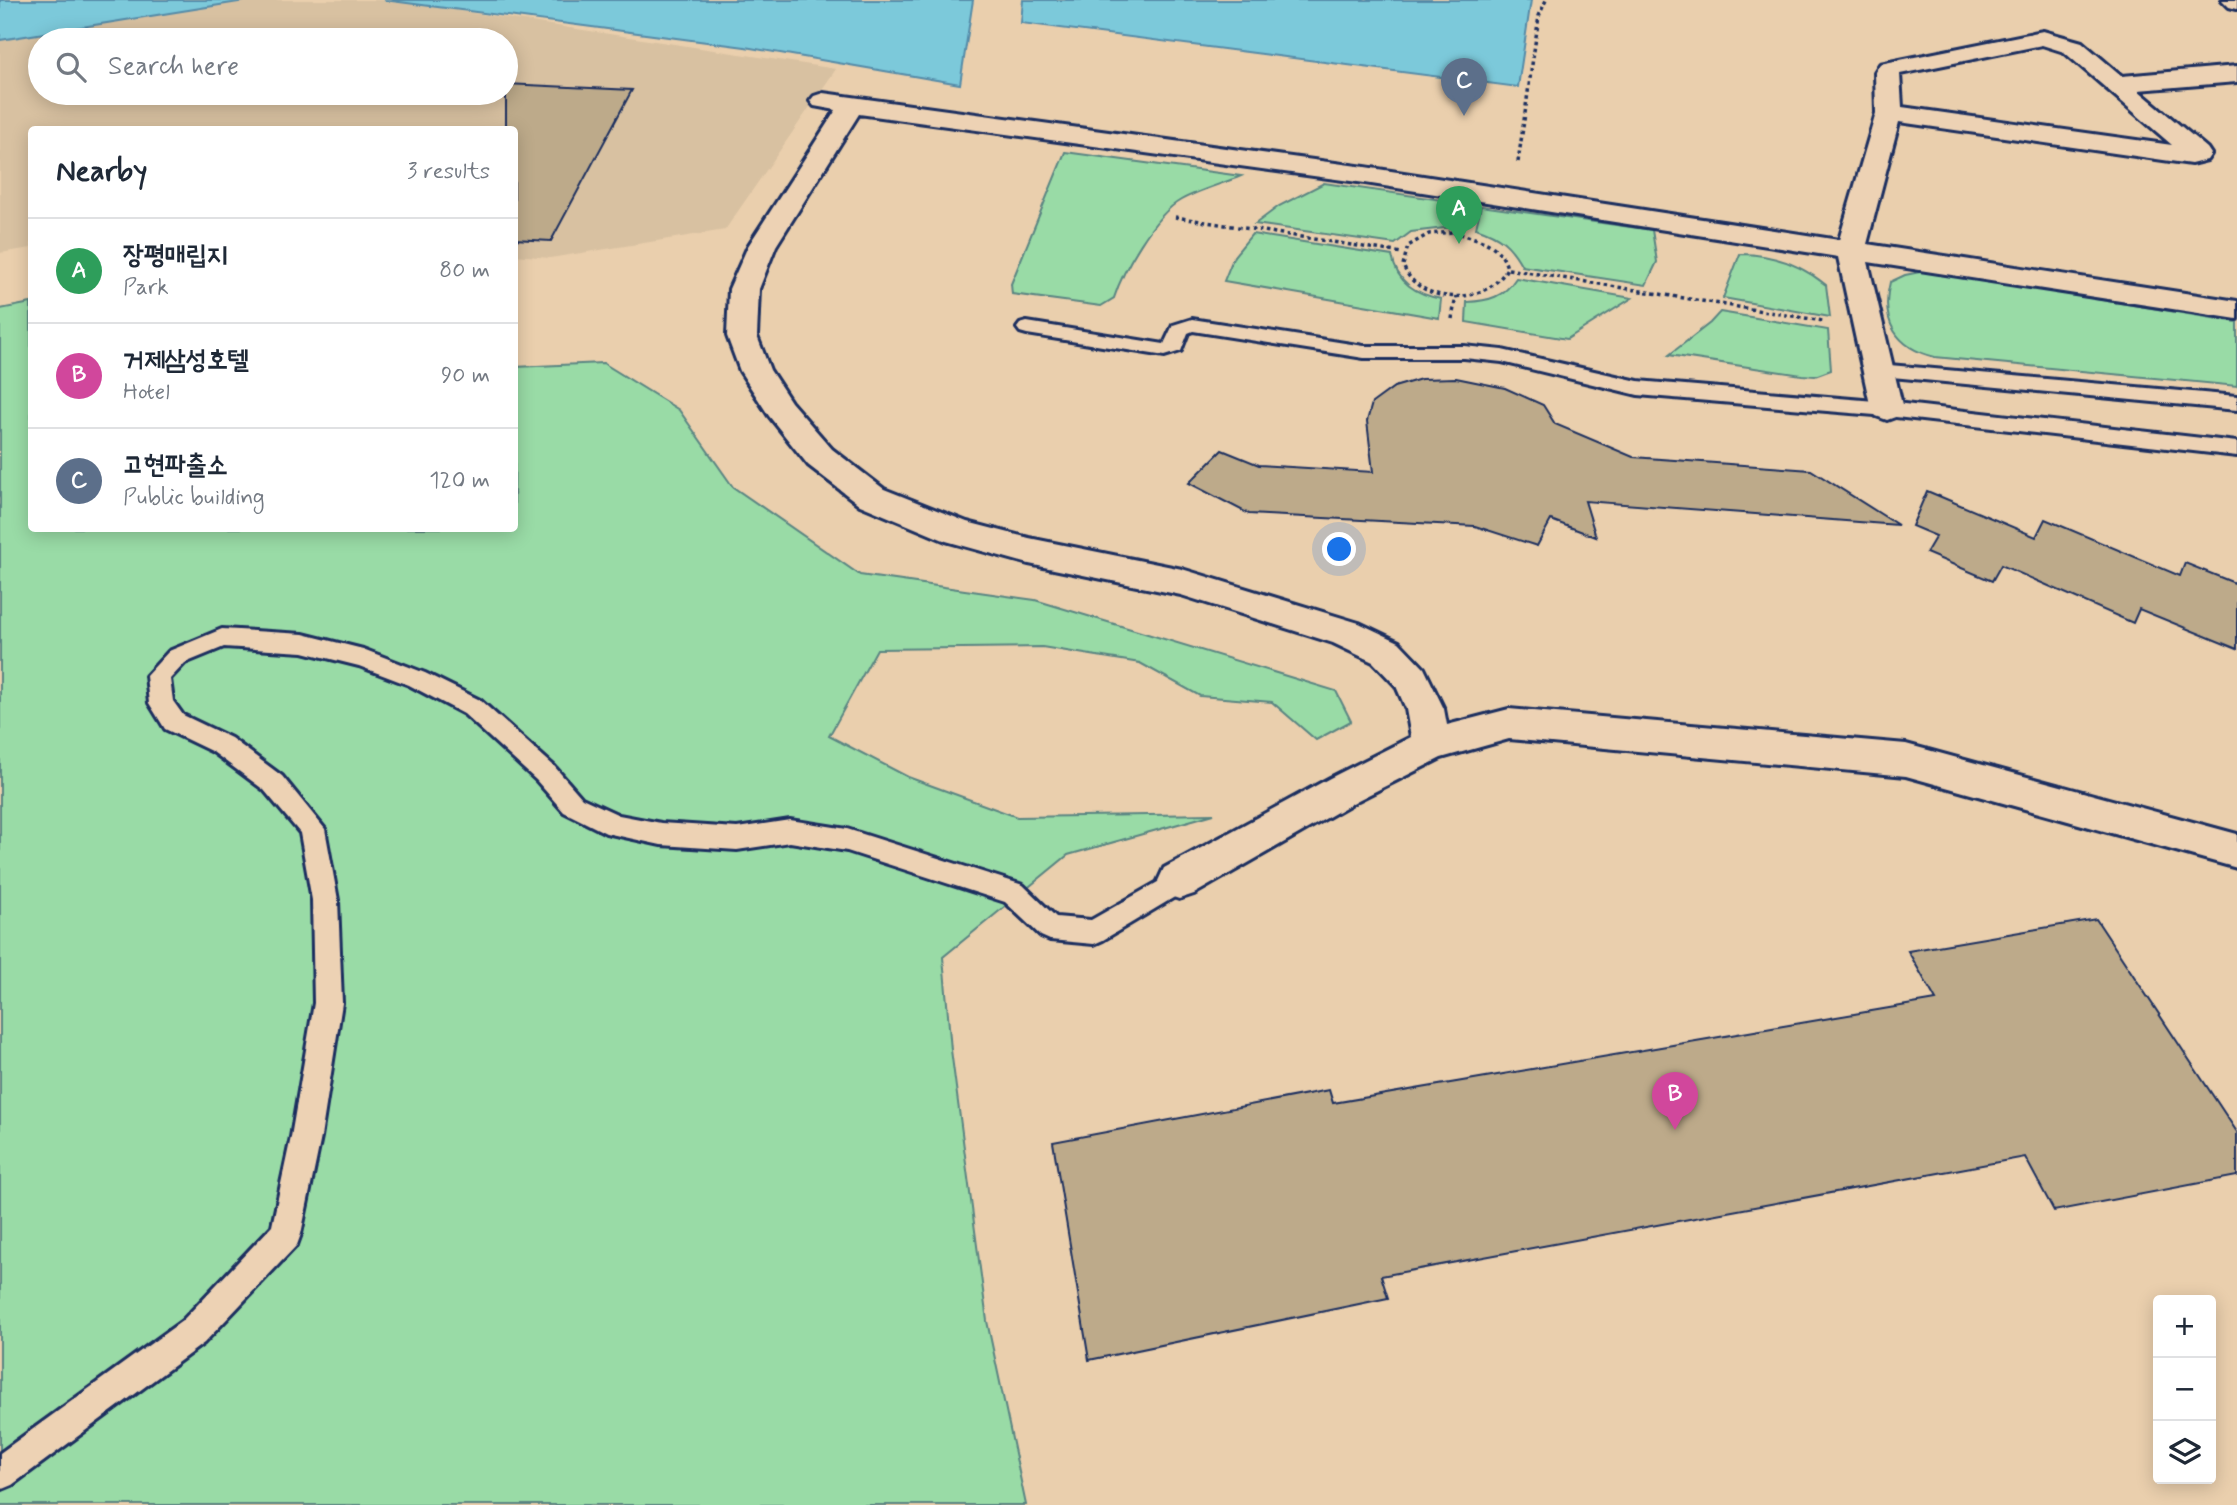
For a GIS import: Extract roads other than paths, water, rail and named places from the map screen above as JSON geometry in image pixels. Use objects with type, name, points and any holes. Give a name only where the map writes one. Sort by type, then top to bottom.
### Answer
[{"type":"street","points":[[1887,409],[1851,249],[1889,113],[1887,72],[1891,67],[2043,38],[2073,47],[2196,151],[2197,155],[1889,113]]},
{"type":"street","points":[[2118,84],[2237,75]]},
{"type":"street","points":[[1431,745],[1425,709],[1411,678],[1385,652],[1346,633],[1182,582],[1028,551],[958,532],[872,497],[820,457],[780,409],[755,371],[742,336],[744,289],[762,246],[838,111],[887,110],[1513,198],[2237,310]]},
{"type":"street","points":[[1801,241],[1829,255],[1858,282]]},
{"type":"street","points":[[1858,282],[1863,273],[1876,265],[1900,257]]},
{"type":"street","points":[[1179,881],[1343,789],[1431,745],[1509,724],[1906,761],[2237,851]]},
{"type":"lane","points":[[1027,328],[1165,350],[1174,347],[1180,329],[1192,325],[1364,352],[1464,352],[1502,356],[1638,388],[1887,409],[2237,449]]},
{"type":"lane","points":[[1878,370],[2237,403]]},
{"type":"lane","points":[[0,1473],[193,1332],[286,1234],[306,1137],[328,1003],[326,900],[312,829],[273,783],[222,745],[174,722],[161,703],[158,676],[177,657],[222,638],[303,643],[363,658],[417,679],[472,706],[545,773],[573,805],[615,825],[661,834],[737,839],[790,831],[847,840],[1014,893],[1050,928],[1094,932],[1179,881]]},
{"type":"water","points":[[0,0],[251,0],[75,28],[28,28],[28,36],[0,40]]},
{"type":"water","points":[[384,0],[973,0],[960,84],[745,47]]},
{"type":"water","points":[[1023,0],[1531,0],[1518,87],[1021,23]]},
{"type":"place","name":"고현파출소","points":[[1464,116]]},
{"type":"place","name":"장평매립지","points":[[1459,244]]},
{"type":"place","name":"거제삼성호텔","points":[[1675,1130]]}]
